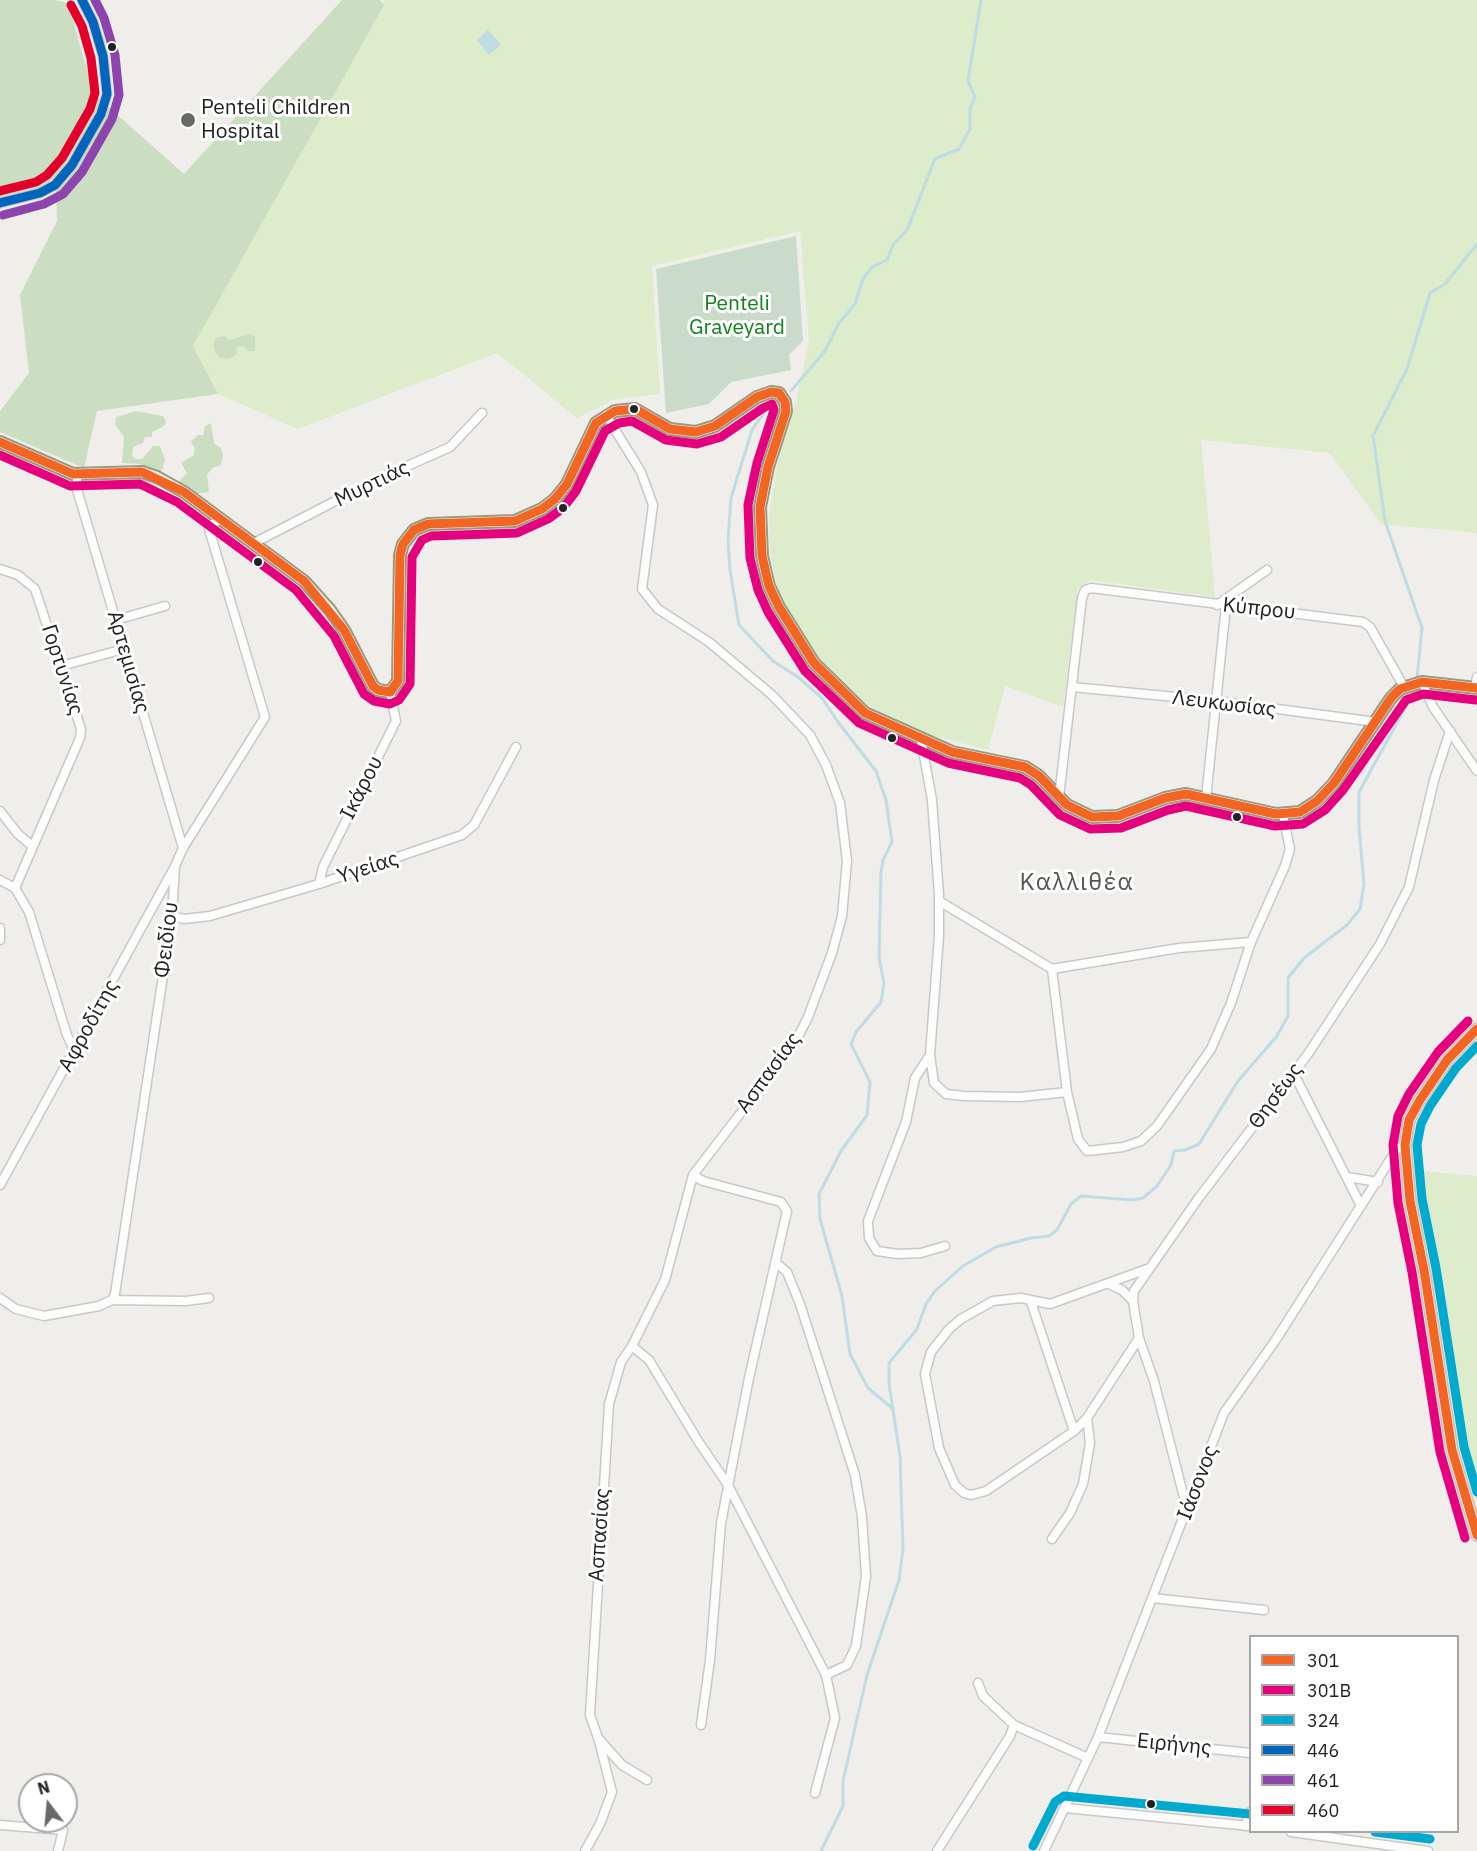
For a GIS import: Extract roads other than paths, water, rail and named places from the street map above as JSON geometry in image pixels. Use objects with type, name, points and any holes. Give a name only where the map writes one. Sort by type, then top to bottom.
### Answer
[{"type":"main road","points":[[0,442],[78,475],[149,474],[184,492],[291,570],[317,595],[344,630],[373,686],[378,690],[390,692],[398,681],[400,555],[410,535],[428,524],[501,524],[528,517],[542,509],[562,492],[589,435],[606,415],[628,408],[640,411],[670,429],[696,432],[715,426],[765,393],[775,392],[784,397],[785,413],[765,477],[759,513],[762,556],[769,586],[799,640],[830,681],[865,713],[959,754],[1025,767],[1039,776],[1059,797],[1079,813],[1103,818],[1123,814],[1172,796],[1186,794],[1283,814],[1300,812],[1317,801],[1345,767],[1391,698],[1404,687],[1422,682],[1476,684]]},
{"type":"street","points":[[0,203],[40,193],[61,179],[100,114],[107,94],[104,56],[93,22],[82,0]]},
{"type":"street","name":"Μυρτιάς","points":[[254,543],[376,480],[450,447],[482,413]]},
{"type":"street","name":"Ασπασίας","points":[[606,415],[641,472],[653,505],[642,589],[658,609],[709,642],[772,694],[810,735],[834,783],[846,832],[847,870],[842,916],[832,953],[808,1017],[796,1041],[693,1175],[665,1280],[632,1346],[621,1362],[609,1404],[589,1688],[590,1715],[598,1738],[622,1765],[647,1780]]},
{"type":"street","name":"Αρτεμισίας","points":[[78,475],[76,486],[183,848]]},
{"type":"street","name":"Φειδίου","points":[[112,1300],[117,1289],[124,1222],[172,916],[175,866],[183,848],[265,717],[209,529],[210,525],[222,519]]},
{"type":"street","name":"Γορτυνίας","points":[[0,569],[18,575],[35,589],[81,729],[80,738],[31,845],[15,888]]},
{"type":"street","points":[[1206,798],[1217,701],[1222,606],[1267,570]]},
{"type":"street","name":"Κύπρου","points":[[1072,687],[1082,598],[1085,590],[1091,588],[1363,622],[1370,627],[1404,687]]},
{"type":"street","points":[[116,620],[165,606]]},
{"type":"street","points":[[61,666],[124,649]]},
{"type":"street","points":[[1422,682],[1433,707],[1474,762],[1477,771]]},
{"type":"street","points":[[1059,797],[1072,687]]},
{"type":"street","name":"Λευκωσίας","points":[[1072,687],[1217,701],[1376,722]]},
{"type":"street","name":"Ικάρου","points":[[319,884],[323,867],[396,721],[390,692]]},
{"type":"street","name":"Θησέως","points":[[1133,1301],[1134,1291],[1148,1269],[1363,974],[1397,914],[1409,887],[1434,780],[1450,731]]},
{"type":"street","points":[[921,739],[932,800],[939,901],[930,1054],[934,1083],[946,1094],[1020,1097],[1067,1092]]},
{"type":"street","name":"Υγείας","points":[[172,916],[184,919],[210,916],[319,884],[462,835],[469,831],[516,747]]},
{"type":"street","points":[[0,811],[18,834],[31,845]]},
{"type":"street","points":[[1052,969],[1067,1092],[1078,1139],[1087,1151],[1123,1147],[1142,1141],[1157,1126],[1211,1049],[1231,1003],[1251,942],[1269,907],[1288,858],[1290,849],[1283,814]]},
{"type":"street","name":"Αφροδίτης","points":[[0,1185],[175,866]]},
{"type":"street","points":[[0,880],[15,888],[29,912],[67,1035],[75,1052]]},
{"type":"street","points":[[939,901],[1052,969],[1179,948],[1251,942]]},
{"type":"street","points":[[0,928],[0,940]]},
{"type":"street","points":[[1477,1029],[1447,1060],[1420,1100],[1409,1120],[1405,1144],[1410,1201],[1433,1322],[1450,1440],[1477,1534]]},
{"type":"street","points":[[930,1054],[915,1078],[906,1122],[868,1221],[869,1238],[877,1251],[898,1254],[921,1253],[945,1246]]},
{"type":"street","points":[[1293,1072],[1361,1206]]},
{"type":"street","name":"Ιάσονος","points":[[1044,1851],[1098,1737],[1224,1413],[1275,1341],[1397,1149],[1405,1144]]},
{"type":"street","points":[[693,1175],[703,1181],[781,1202],[787,1211],[753,1359],[721,1523],[710,1660],[701,1725]]},
{"type":"street","points":[[1347,1177],[1378,1182]]},
{"type":"street","points":[[776,1263],[781,1264],[787,1272],[800,1304],[855,1475],[862,1517],[866,1576],[856,1646],[847,1665],[826,1675]]},
{"type":"street","points":[[1139,1338],[1087,1418],[1074,1431],[1008,1477],[977,1494],[959,1490],[944,1462],[925,1374],[931,1352],[961,1318],[993,1301],[1021,1298],[1031,1302],[1050,1304],[1148,1269]]},
{"type":"street","points":[[1109,1284],[1122,1290],[1133,1301],[1139,1338],[1154,1381],[1188,1509]]},
{"type":"street","points":[[0,1298],[16,1309],[44,1316],[64,1314],[112,1300],[186,1301],[209,1298]]},
{"type":"street","points":[[1031,1302],[1074,1431]]},
{"type":"street","points":[[632,1346],[649,1360],[698,1441],[728,1485],[826,1675],[835,1718],[815,1793]]},
{"type":"street","points":[[1052,1539],[1070,1513],[1083,1484],[1090,1443],[1087,1418]]},
{"type":"street","points":[[1152,1598],[1264,1610]]},
{"type":"street","points":[[978,1683],[983,1696],[1014,1725],[1088,1758]]},
{"type":"street","points":[[937,1851],[1010,1736],[1014,1725]]},
{"type":"street","name":"Ειρήνης","points":[[1098,1737],[1249,1753]]},
{"type":"street","points":[[585,1851],[597,1831],[612,1792],[598,1738]]},
{"type":"street","points":[[1065,1808],[1248,1826]]},
{"type":"street","points":[[0,1825],[63,1830],[58,1851]]},
{"type":"street","points":[[1299,1833],[1428,1851]]},
{"type":"water","points":[[488,30],[501,45],[489,55],[477,40]]},
{"type":"waterway","points":[[791,391],[825,351],[839,323],[855,304],[863,279],[872,267],[887,260],[893,245],[907,230],[935,159],[959,149],[970,129],[970,109],[975,97],[968,81],[981,0]]},
{"type":"waterway","points":[[1417,678],[1422,628],[1385,521],[1373,436],[1407,369],[1430,293],[1445,284],[1477,244]]},
{"type":"waterway","points":[[771,403],[752,430],[731,498],[728,540],[730,570],[739,625],[773,661],[798,677],[822,698],[876,771],[886,800],[892,842],[883,860],[881,872],[879,957],[884,983],[881,1002],[856,1032],[851,1044],[870,1082],[867,1115],[841,1151],[819,1194],[820,1219],[842,1296],[850,1354],[868,1388],[893,1409]]},
{"type":"waterway","points":[[821,1851],[843,1806],[843,1781],[867,1675],[899,1580],[903,1549],[900,1456],[889,1384],[889,1363],[917,1329],[926,1304],[935,1291],[963,1266],[996,1247],[1049,1236],[1057,1230],[1071,1204],[1081,1196],[1132,1200],[1143,1198],[1157,1186],[1171,1165],[1174,1151],[1185,1150],[1199,1144],[1238,1081],[1277,1036],[1288,1016],[1288,978],[1304,958],[1347,925],[1360,909],[1364,884],[1359,827],[1359,792],[1415,690]]},
{"type":"place","name":"Penteli Children Hospital","points":[[188,120]]},
{"type":"district","name":"Καλλιθέα","points":[[1077,883]]},
{"type":"park label","name":"Penteli Graveyard","points":[[737,316]]}]
